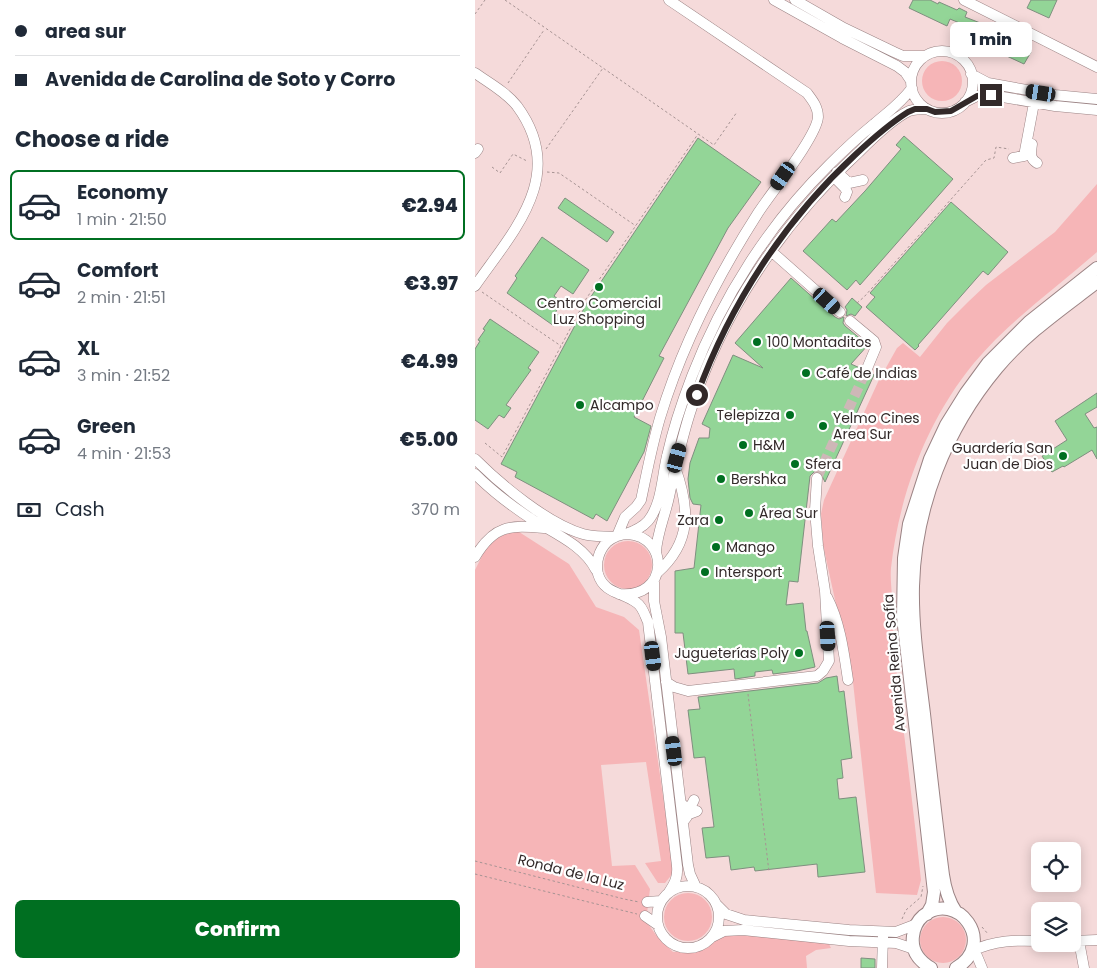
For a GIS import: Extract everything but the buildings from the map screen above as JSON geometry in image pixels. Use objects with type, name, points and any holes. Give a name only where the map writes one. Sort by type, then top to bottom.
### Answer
[{"type":"main road","name":"Avenida Reina Sofía","points":[[927,914],[932,905],[934,892],[903,617],[904,558],[909,524],[930,459],[946,425],[988,363],[1029,322],[1097,268]]},
{"type":"main road","name":"Avenida Reina Sofía","points":[[973,933],[967,920],[956,912],[945,892],[913,617],[914,559],[920,525],[939,462],[955,429],[975,398],[997,368],[1016,347],[1035,329],[1097,282]]},
{"type":"main road","points":[[931,968],[917,957],[912,941],[913,932],[917,924],[927,914],[938,909],[956,912]]},
{"type":"main road","points":[[960,967],[972,952],[973,933]]},
{"type":"street","points":[[619,536],[625,516],[641,500],[666,400],[684,350],[713,288],[752,222],[811,136],[818,116],[816,106],[807,93],[669,0]]},
{"type":"street","points":[[775,0],[897,66],[905,72],[915,96],[927,109]]},
{"type":"street","points":[[795,0],[845,28],[903,56],[925,56],[940,51],[956,55],[963,60],[971,74],[972,89],[964,102]]},
{"type":"street","points":[[964,0],[1097,67]]},
{"type":"street","points":[[599,574],[598,557],[601,549],[619,536],[640,528],[648,520],[655,508],[673,432],[692,376],[719,317],[746,269],[773,230],[808,187],[856,139],[901,102],[911,84],[915,67],[925,56]]},
{"type":"street","points":[[475,73],[502,92],[516,105],[529,125],[541,168],[531,202],[477,288]]},
{"type":"street","points":[[971,74],[988,84],[1097,100]]},
{"type":"street","points":[[697,887],[690,874],[661,637],[654,602],[659,566],[656,552],[657,535],[666,511],[675,467],[691,411],[715,349],[739,301],[771,251],[793,222],[835,174],[901,116],[915,109],[927,109],[935,112],[951,111],[964,102],[984,95],[1097,110]]},
{"type":"street","points":[[1012,154],[1024,156],[1037,103]]},
{"type":"street","points":[[1037,103],[1031,156],[1032,160],[1037,163]]},
{"type":"street","points":[[835,174],[849,183],[863,180]]},
{"type":"street","points":[[835,174],[847,192],[845,197]]},
{"type":"street","points":[[771,251],[840,312]]},
{"type":"street","points":[[850,321],[873,341],[876,347],[866,371]]},
{"type":"street","points":[[475,459],[487,471],[538,510],[572,530],[585,535],[635,535],[651,544],[656,552]]},
{"type":"street","points":[[619,594],[630,596],[648,588],[674,555],[683,536],[686,521],[686,502],[675,467]]},
{"type":"street","points":[[475,474],[505,500],[579,549],[591,560],[607,587],[637,602],[648,622],[678,875],[658,909],[658,924],[661,932],[667,939],[681,947],[698,946],[724,931],[743,930],[849,941],[896,943],[914,949]]},
{"type":"street","points":[[666,682],[674,688],[688,691],[817,676],[823,671],[829,661],[825,591],[815,510],[817,478]]},
{"type":"street","points":[[475,557],[483,544],[494,534],[504,529],[514,526],[548,529]]},
{"type":"street","points":[[825,591],[833,607],[848,680]]},
{"type":"street","points":[[681,803],[689,807],[693,804],[693,800]]},
{"type":"street","points":[[683,822],[689,814],[697,811]]},
{"type":"street","points":[[669,892],[682,886],[697,887],[709,894],[726,914],[744,920],[883,932],[904,930],[917,924]]},
{"type":"street","points":[[647,902],[661,901]]},
{"type":"street","points":[[711,937],[719,918],[717,905]]},
{"type":"street","points":[[645,916],[658,924]]},
{"type":"street","points":[[882,968],[883,932]]},
{"type":"street","points":[[973,933],[993,942],[1031,941]]},
{"type":"street","points":[[1081,941],[1097,940]]},
{"type":"street","points":[[982,968],[977,956],[972,952],[993,942]]},
{"type":"street","points":[[1079,952],[1084,968]]},
{"type":"path","points":[[475,14],[485,0]]},
{"type":"path","points":[[505,0],[714,145],[737,112]]},
{"type":"path","points":[[505,87],[544,30]]},
{"type":"path","points":[[543,153],[603,68]]},
{"type":"path","points":[[485,443],[502,457],[586,299],[698,134]]},
{"type":"path","points":[[857,303],[986,160],[993,158],[996,147],[1012,154]]},
{"type":"path","points":[[492,167],[500,173],[513,154],[541,168],[559,173],[636,226]]},
{"type":"path","points":[[477,288],[561,346]]},
{"type":"path","points":[[745,684],[745,689],[748,692],[769,872]]},
{"type":"path","name":"Ronda de la Luz","points":[[475,861],[624,899],[647,902]]},
{"type":"path","name":"Ronda de la Luz","points":[[475,874],[645,916]]},
{"type":"path","points":[[899,922],[906,910],[921,897],[923,886],[933,883]]},
{"type":"shaded area","points":[[942,61],[956,67],[962,81],[956,95],[942,101],[928,95],[922,81],[928,67]]},
{"type":"shaded area","points":[[1097,184],[1097,252],[1018,319],[974,363],[942,409],[929,434],[908,486],[895,541],[891,576],[897,674],[921,880],[917,895],[876,893],[853,682],[823,545],[821,514],[824,500],[878,382],[897,348],[903,343],[920,357],[947,323],[968,302],[986,285],[1055,232]]},
{"type":"shaded area","points":[[516,530],[569,564],[596,607],[624,617],[639,630],[674,872],[665,883],[658,883],[645,863],[661,861],[646,762],[601,765],[612,866],[635,865],[650,889],[646,921],[656,935],[673,952],[695,952],[730,931],[828,942],[831,948],[816,950],[806,956],[807,968],[475,968],[475,570],[487,546],[499,537]]},
{"type":"shaded area","points":[[628,541],[637,543],[645,548],[650,556],[652,565],[650,574],[645,582],[637,587],[628,589],[619,587],[611,582],[606,574],[604,565],[606,556],[611,548],[619,543]]},
{"type":"shaded area","points":[[688,893],[697,895],[705,900],[710,908],[712,917],[710,926],[705,934],[697,939],[688,941],[679,939],[671,934],[666,926],[664,917],[666,908],[671,900],[679,895]]},
{"type":"shaded area","points":[[943,917],[956,921],[962,927],[966,940],[962,953],[956,959],[943,963],[930,959],[924,953],[920,940],[924,927],[930,921]]},
{"type":"tunnel","points":[[817,478],[866,371]]},
{"type":"place","name":"Centro Comercial Luz Shopping","points":[[599,287]]},
{"type":"place","name":"100 Montaditos","points":[[757,342]]},
{"type":"place","name":"Café de Indias","points":[[806,373]]},
{"type":"place","name":"Alcampo","points":[[580,405]]},
{"type":"place","name":"Telepizza","points":[[790,415]]},
{"type":"place","name":"Yelmo Cines Area Sur","points":[[823,426]]},
{"type":"place","name":"H&M","points":[[743,445]]},
{"type":"place","name":"Guardería San Juan de Dios","points":[[1063,456]]},
{"type":"place","name":"Sfera","points":[[795,464]]},
{"type":"place","name":"Bershka","points":[[721,479]]},
{"type":"place","name":"Área Sur","points":[[749,513]]},
{"type":"place","name":"Zara","points":[[719,520]]},
{"type":"place","name":"Mango","points":[[716,547]]},
{"type":"place","name":"Intersport","points":[[705,572]]},
{"type":"place","name":"Jugueterías Poly","points":[[799,653]]},
{"type":"route","points":[[697,395],[702,378],[728,322],[755,274],[793,222],[833,176],[865,146],[908,112],[915,109],[927,109],[935,112],[951,111],[977,96],[991,95]]}]
